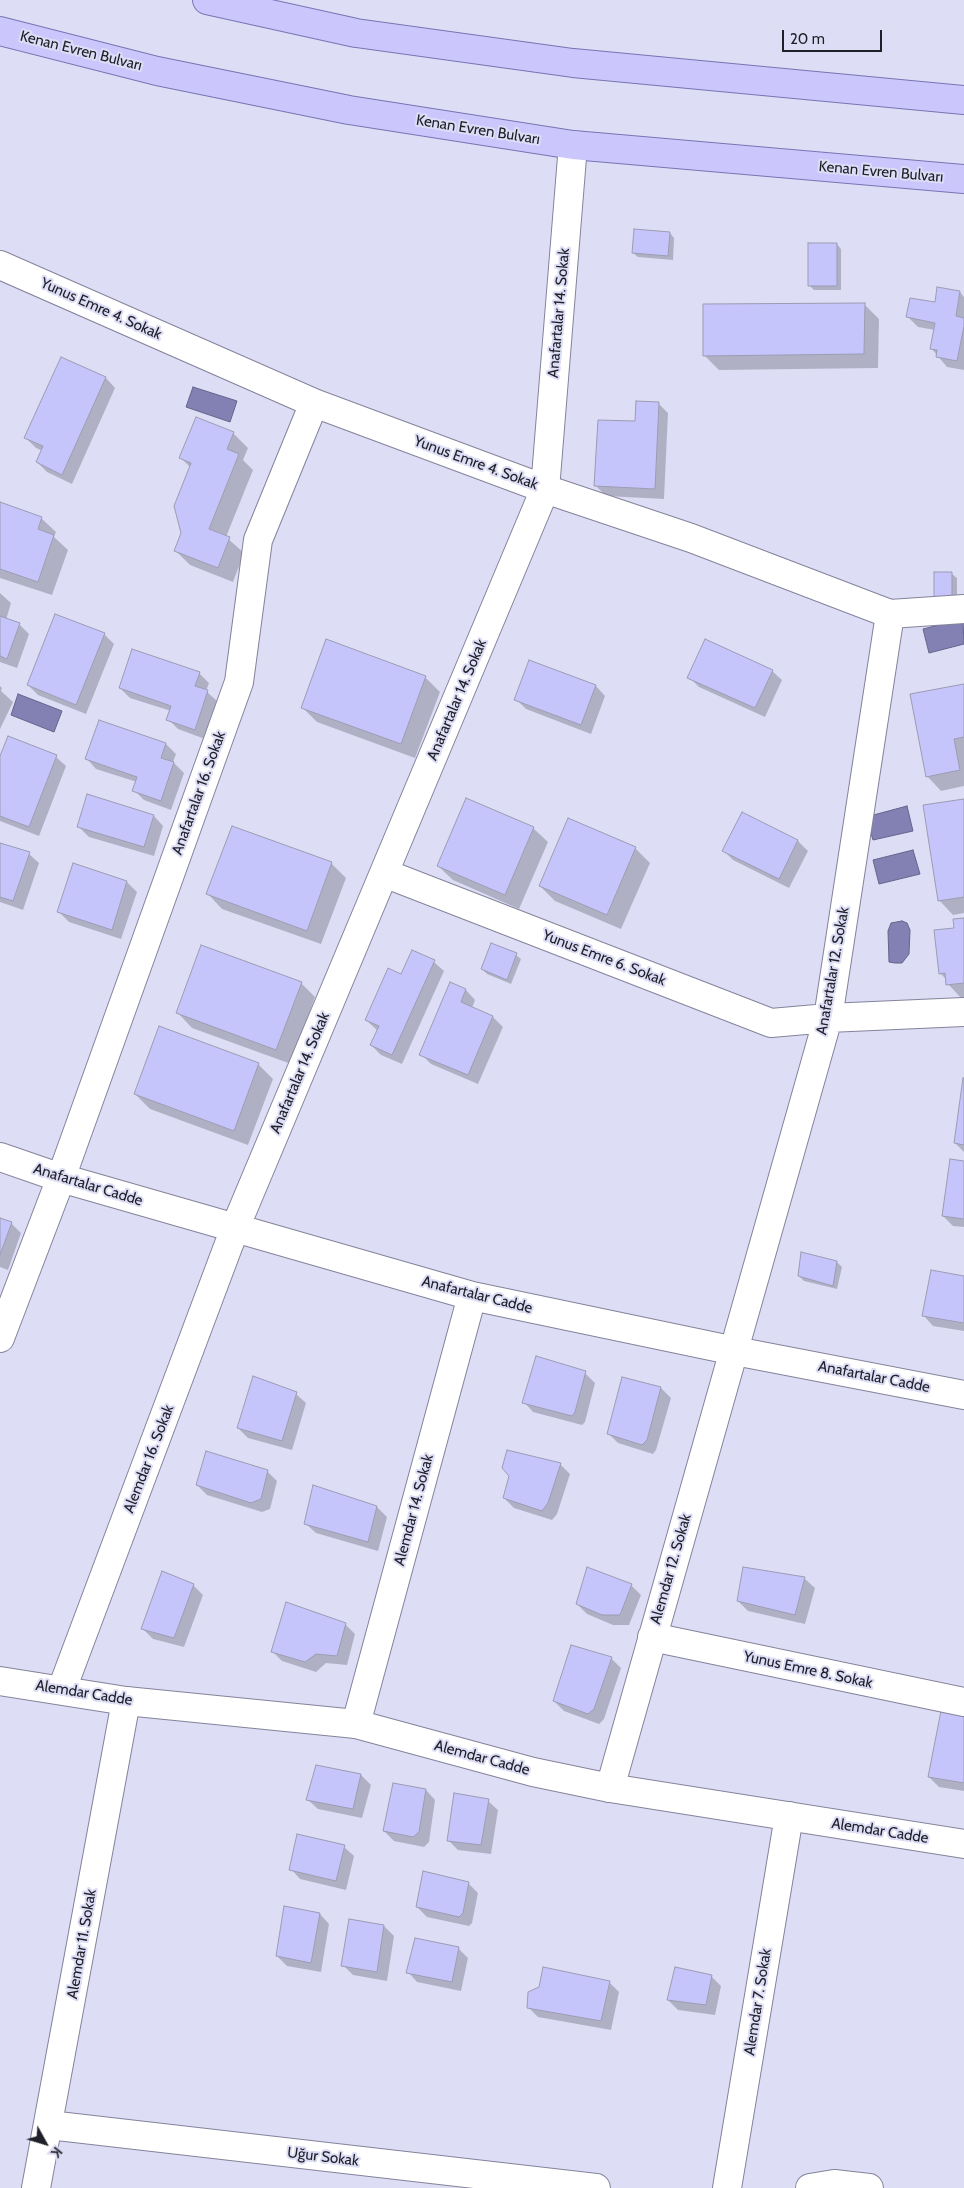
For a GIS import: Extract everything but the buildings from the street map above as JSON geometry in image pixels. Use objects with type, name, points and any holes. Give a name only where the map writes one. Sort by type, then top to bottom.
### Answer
[{"type":"main road","points":[[207,0],[356,33],[563,61],[964,100]]},
{"type":"main road","name":"Kenan Evren Bulvarı","points":[[0,30],[158,71],[340,108],[573,145],[964,179]]},
{"type":"street","name":"Anafartalar 14. Sokak","points":[[235,1228],[545,489],[573,145]]},
{"type":"street","name":"Yunus Emre 4. Sokak","points":[[0,264],[314,403],[545,489],[691,538],[890,614],[964,609]]},
{"type":"street","name":"Anafartalar 16. Sokak","points":[[0,1338],[61,1178],[239,682],[258,540],[314,403]]},
{"type":"street","name":"Anafartalar 12. Sokak","points":[[735,1351],[828,1018],[890,614]]},
{"type":"street","name":"Yunus Emre 6. Sokak","points":[[384,873],[771,1023],[828,1018],[964,1012]]},
{"type":"street","name":"Anafartalar Cadde","points":[[0,1157],[61,1178],[472,1296],[735,1351],[964,1395]]},
{"type":"street","name":"Alemdar 16. Sokak","points":[[62,1689],[235,1228]]},
{"type":"street","name":"Alemdar 14. Sokak","points":[[356,1724],[472,1296]]},
{"type":"street","name":"Alemdar 12. Sokak","points":[[610,1788],[735,1351]]},
{"type":"street","name":"Yunus Emre 8. Sokak","points":[[652,1637],[964,1702]]},
{"type":"street","name":"Alemdar Cadde","points":[[0,1681],[126,1700],[356,1724],[533,1772],[610,1788],[964,1844]]},
{"type":"street","name":"Alemdar 11. Sokak","points":[[36,2188],[126,1700]]},
{"type":"street","name":"Alemdar 7. Sokak","points":[[727,2188],[789,1816]]},
{"type":"street","name":"Uğur Sokak","points":[[49,2125],[596,2188]]},
{"type":"street","points":[[810,2188],[834,2184],[869,2188]]},
{"type":"water","points":[[193,387],[237,401],[230,422],[186,407]]},
{"type":"water","points":[[963,619],[964,644],[929,653],[923,629]]},
{"type":"water","points":[[18,694],[62,711],[54,732],[11,715]]},
{"type":"water","points":[[907,806],[913,831],[873,840],[866,817]]},
{"type":"water","points":[[913,850],[920,874],[879,884],[873,860]]},
{"type":"water","points":[[902,921],[907,923],[910,930],[909,954],[902,963],[889,962],[888,931],[891,923]]}]
